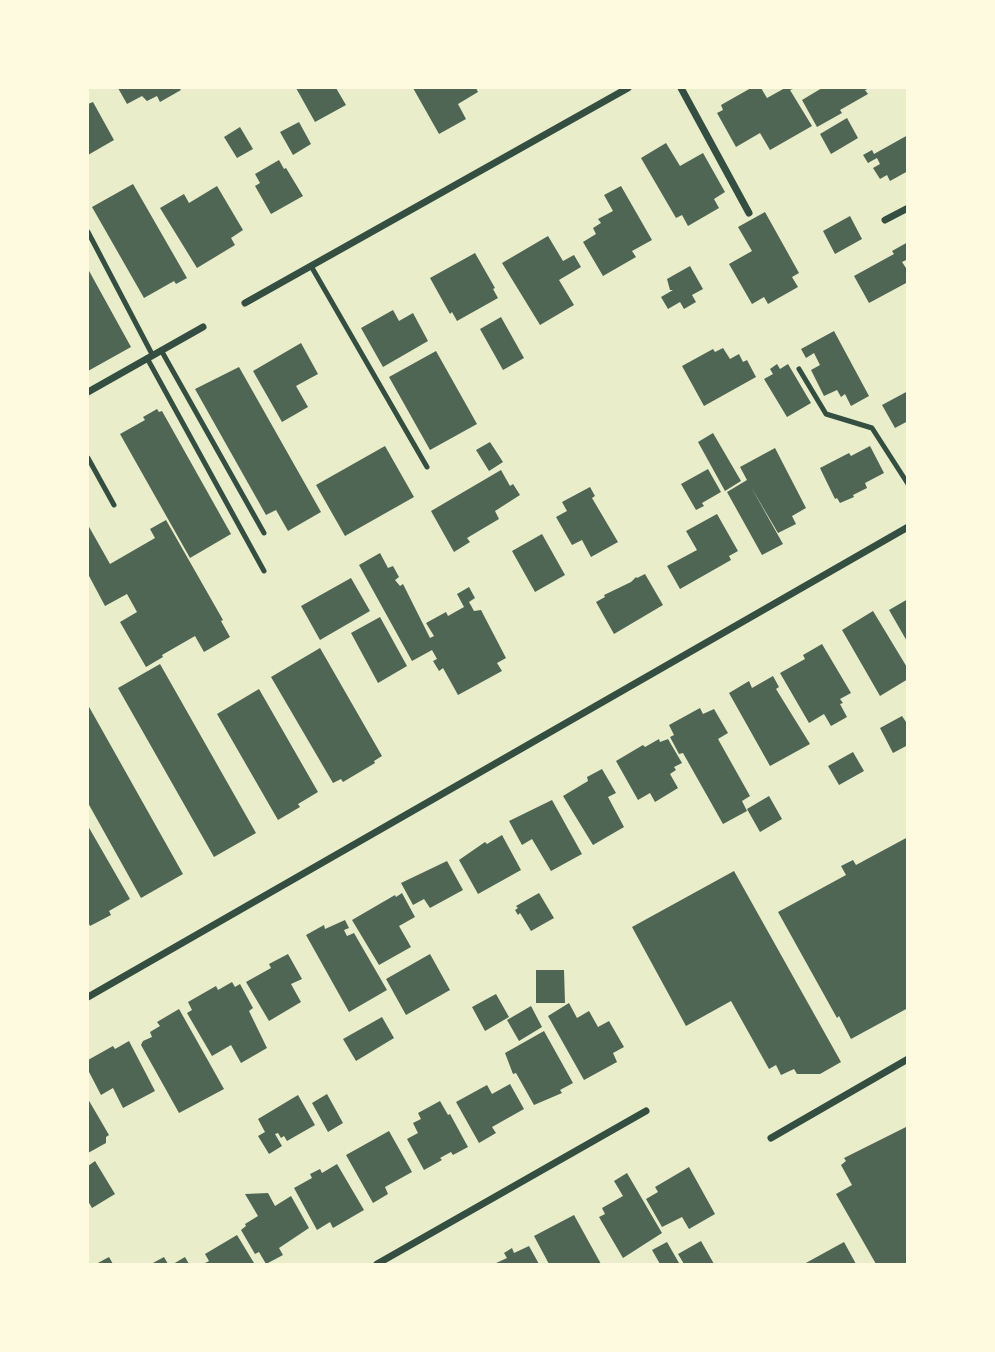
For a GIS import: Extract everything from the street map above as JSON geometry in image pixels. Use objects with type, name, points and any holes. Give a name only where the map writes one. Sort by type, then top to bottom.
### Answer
[{"type":"street","points":[[245,303],[628,88]]},
{"type":"street","points":[[681,88],[749,213]]},
{"type":"street","points":[[885,220],[908,208]]},
{"type":"street","points":[[88,392],[203,327]]},
{"type":"street","points":[[88,997],[908,527]]},
{"type":"street","points":[[771,1138],[908,1059]]},
{"type":"street","points":[[377,1265],[646,1111]]},
{"type":"lane","points":[[88,232],[150,357],[264,570]]},
{"type":"lane","points":[[311,266],[427,467]]},
{"type":"lane","points":[[161,350],[264,533]]},
{"type":"lane","points":[[799,369],[826,414],[872,428],[908,484]]},
{"type":"lane","points":[[88,458],[114,505]]},
{"type":"building","points":[[118,88],[181,90],[160,102],[157,96],[147,101],[142,96],[127,104]]},
{"type":"building","points":[[296,88],[336,88],[346,105],[315,122]]},
{"type":"building","points":[[413,88],[476,88],[478,92],[458,104],[466,119],[439,134]]},
{"type":"building","points":[[751,88],[761,88],[767,98],[785,88],[796,88],[790,90],[812,126],[770,150],[760,133],[736,147],[717,113],[723,110],[721,105]]},
{"type":"building","points":[[822,88],[870,88],[865,90],[868,94],[817,127],[802,100]]},
{"type":"building","points":[[93,102],[114,140],[88,155],[88,104]]},
{"type":"building","points":[[847,118],[858,138],[831,154],[820,134]]},
{"type":"building","points":[[299,122],[311,144],[293,155],[280,132]]},
{"type":"building","points":[[240,127],[253,149],[237,158],[224,137]]},
{"type":"building","points":[[908,135],[908,171],[890,181],[887,175],[880,179],[873,168],[880,164],[877,158],[868,163],[863,155],[872,150],[874,154]]},
{"type":"building","points":[[666,143],[680,166],[703,153],[725,192],[714,199],[719,208],[688,226],[682,215],[676,218],[641,158]]},
{"type":"building","points":[[279,160],[303,196],[271,214],[255,186],[260,183],[255,174]]},
{"type":"building","points":[[133,184],[187,278],[176,284],[174,281],[144,298],[92,207]]},
{"type":"building","points":[[217,186],[243,230],[231,238],[235,245],[197,268],[160,208],[184,194],[189,203]]},
{"type":"building","points":[[621,186],[652,240],[632,251],[636,257],[603,276],[583,242],[596,234],[593,228],[601,223],[598,219],[613,211],[604,195]]},
{"type":"building","points":[[765,212],[799,273],[792,277],[798,287],[768,304],[764,297],[752,304],[729,264],[752,251],[738,227]]},
{"type":"building","points":[[850,216],[862,239],[835,254],[823,231]]},
{"type":"building","points":[[548,236],[563,261],[574,255],[581,267],[559,280],[574,305],[540,325],[502,263]]},
{"type":"building","points":[[908,242],[908,259],[902,262],[908,271],[908,282],[869,303],[854,276],[894,254],[892,251]]},
{"type":"building","points":[[475,253],[498,298],[457,321],[452,312],[450,314],[430,278]]},
{"type":"building","points":[[690,266],[703,289],[692,295],[696,302],[684,309],[680,302],[668,309],[661,297],[673,290],[670,290],[667,279]]},
{"type":"building","points":[[88,269],[131,347],[88,371]]},
{"type":"building","points":[[393,310],[399,321],[413,313],[428,341],[383,367],[361,328]]},
{"type":"building","points":[[501,317],[524,358],[503,370],[480,329]]},
{"type":"building","points":[[834,331],[869,396],[851,406],[845,394],[841,397],[837,390],[824,396],[811,370],[820,365],[814,353],[806,358],[801,349]]},
{"type":"building","points":[[301,343],[318,374],[296,386],[308,407],[282,422],[253,371]]},
{"type":"building","points":[[723,348],[730,359],[739,354],[743,362],[747,360],[756,377],[704,406],[682,366],[713,349],[715,352]]},
{"type":"building","points":[[436,351],[477,424],[430,450],[389,377]]},
{"type":"building","points":[[777,364],[780,369],[788,364],[811,403],[787,417],[764,379],[773,374],[770,369]]},
{"type":"building","points":[[239,367],[321,512],[288,531],[276,510],[266,515],[195,389]]},
{"type":"building","points":[[908,391],[908,421],[895,428],[882,405]]},
{"type":"building","points":[[157,409],[162,411],[231,534],[190,558],[120,434],[145,420],[143,417]]},
{"type":"building","points":[[713,433],[741,481],[725,491],[698,442]]},
{"type":"building","points":[[490,442],[503,462],[489,471],[476,450]]},
{"type":"building","points":[[385,446],[414,497],[345,536],[316,485]]},
{"type":"building","points":[[870,446],[884,473],[865,483],[867,488],[853,495],[854,497],[840,503],[835,499],[820,468]]},
{"type":"building","points":[[775,448],[806,508],[792,516],[796,524],[778,533],[751,487],[783,544],[762,555],[727,492],[747,480],[740,467]]},
{"type":"building","points":[[708,469],[721,492],[702,503],[704,506],[696,510],[681,484]]},
{"type":"building","points":[[501,470],[510,486],[513,484],[520,495],[495,511],[499,519],[467,538],[470,542],[454,552],[431,511]]},
{"type":"building","points":[[590,487],[595,496],[592,498],[618,542],[591,557],[582,540],[572,545],[556,517],[567,511],[562,502]]},
{"type":"building","points":[[717,514],[738,551],[729,556],[731,560],[680,589],[667,566],[697,550],[686,531]]},
{"type":"building","points":[[166,520],[230,637],[204,652],[195,636],[146,667],[120,622],[137,612],[127,594],[105,606],[88,574],[88,525],[110,564],[155,538],[150,529]]},
{"type":"building","points":[[542,534],[565,575],[535,592],[512,551]]},
{"type":"building","points":[[380,553],[388,568],[393,566],[399,577],[395,580],[400,586],[403,584],[430,638],[434,636],[426,623],[446,612],[448,616],[464,607],[457,594],[469,587],[475,598],[469,602],[474,611],[481,610],[506,658],[497,663],[502,671],[458,695],[443,668],[439,671],[433,661],[437,659],[432,650],[412,661],[359,565]]},
{"type":"building","points":[[645,574],[663,605],[614,634],[596,602],[605,597],[604,595]]},
{"type":"building","points":[[351,578],[370,611],[320,640],[301,606]]},
{"type":"building","points":[[908,599],[908,643],[889,610]]},
{"type":"building","points":[[873,611],[908,669],[908,679],[880,696],[842,630]]},
{"type":"building","points":[[380,617],[407,666],[378,683],[351,633]]},
{"type":"building","points":[[822,644],[851,693],[840,699],[847,717],[831,726],[824,714],[809,723],[780,673],[805,659],[803,655]]},
{"type":"building","points":[[320,648],[382,756],[343,782],[341,779],[333,783],[271,677]]},
{"type":"building","points":[[160,664],[256,833],[214,857],[118,688]]},
{"type":"building","points":[[773,676],[779,687],[776,689],[810,744],[770,766],[729,693],[749,681],[752,688]]},
{"type":"building","points":[[259,689],[318,792],[278,820],[217,714]]},
{"type":"building","points":[[88,705],[183,874],[141,898],[88,803]]},
{"type":"building","points":[[700,708],[703,714],[714,709],[728,733],[718,739],[750,796],[742,801],[747,811],[723,824],[683,753],[679,754],[670,737],[674,735],[669,725]]},
{"type":"building","points":[[902,716],[908,725],[908,745],[893,753],[880,728]]},
{"type":"building","points":[[659,739],[660,742],[668,739],[682,763],[674,767],[676,770],[670,774],[678,788],[655,802],[650,793],[638,800],[616,761]]},
{"type":"building","points":[[853,752],[864,771],[839,785],[828,766]]},
{"type":"building","points":[[602,769],[616,793],[608,797],[624,827],[593,845],[563,796]]},
{"type":"building","points":[[769,796],[782,819],[760,832],[747,809]]},
{"type":"building","points":[[552,800],[582,854],[551,871],[532,839],[522,845],[509,821]]},
{"type":"building","points":[[88,826],[130,899],[109,911],[111,915],[90,926],[88,922]]},
{"type":"building","points":[[502,835],[521,870],[478,894],[459,860],[485,842],[487,844]]},
{"type":"building","points":[[908,837],[908,1008],[851,1039],[778,912],[846,875],[841,866],[853,860],[856,865]]},
{"type":"building","points":[[447,861],[463,890],[430,908],[424,899],[413,905],[401,883]]},
{"type":"building","points":[[734,871],[841,1062],[820,1074],[797,1074],[794,1069],[781,1075],[776,1065],[769,1069],[731,1001],[686,1026],[632,927]]},
{"type":"building","points":[[402,893],[415,917],[399,926],[411,947],[379,965],[352,920]]},
{"type":"building","points":[[539,893],[554,918],[531,931],[520,913],[518,915],[515,910],[518,908],[516,906]]},
{"type":"building","points":[[345,920],[349,928],[344,930],[347,936],[354,933],[387,990],[349,1012],[306,935],[324,925],[325,929]]},
{"type":"building","points":[[288,954],[302,979],[291,984],[301,1002],[269,1021],[246,982],[271,968],[269,964]]},
{"type":"building","points":[[430,954],[450,990],[406,1015],[386,979]]},
{"type":"building","points":[[536,970],[564,970],[565,1003],[536,1003]]},
{"type":"building","points":[[232,982],[235,987],[240,984],[253,1008],[249,1011],[267,1048],[241,1063],[231,1045],[212,1056],[187,1013],[192,1010],[188,1002],[216,986],[218,990]]},
{"type":"building","points":[[496,994],[509,1017],[485,1031],[472,1007]]},
{"type":"building","points":[[569,1003],[577,1018],[589,1011],[598,1027],[609,1021],[624,1047],[613,1053],[617,1062],[584,1080],[548,1016]]},
{"type":"building","points":[[531,1006],[542,1027],[519,1041],[507,1020]]},
{"type":"building","points":[[179,1009],[224,1089],[179,1113],[141,1045],[152,1037],[150,1032],[160,1026],[157,1022]]},
{"type":"building","points":[[382,1017],[394,1038],[356,1061],[343,1039]]},
{"type":"building","points":[[544,1031],[573,1083],[560,1090],[562,1093],[534,1105],[516,1073],[513,1074],[505,1053]]},
{"type":"building","points":[[129,1041],[155,1091],[123,1108],[113,1088],[101,1095],[88,1070],[88,1060],[113,1046],[115,1049]]},
{"type":"building","points":[[510,1084],[524,1109],[492,1127],[496,1133],[479,1143],[456,1102],[487,1085],[492,1094]]},
{"type":"building","points":[[327,1094],[343,1123],[328,1132],[312,1103]]},
{"type":"building","points":[[298,1095],[315,1125],[287,1141],[284,1136],[281,1138],[278,1133],[275,1134],[282,1146],[269,1154],[258,1136],[265,1132],[258,1119]]},
{"type":"building","points":[[88,1099],[109,1135],[106,1137],[106,1143],[88,1153]]},
{"type":"building","points":[[440,1101],[468,1147],[453,1155],[451,1152],[424,1170],[407,1139],[418,1133],[413,1123],[421,1119],[418,1113]]},
{"type":"building","points":[[908,1126],[908,1264],[876,1264],[836,1194],[852,1185],[841,1165],[846,1161],[844,1158]]},
{"type":"building","points":[[389,1131],[412,1172],[385,1187],[388,1194],[373,1203],[346,1155]]},
{"type":"building","points":[[95,1161],[115,1194],[92,1208],[88,1201],[88,1166]]},
{"type":"building","points":[[337,1164],[364,1210],[333,1228],[330,1222],[317,1230],[294,1188],[312,1178],[310,1174],[320,1169],[322,1173]]},
{"type":"building","points":[[689,1167],[715,1214],[689,1229],[682,1217],[662,1227],[646,1199],[658,1192],[655,1187]]},
{"type":"building","points":[[627,1173],[662,1233],[623,1258],[599,1217],[605,1214],[602,1208],[623,1196],[614,1181]]},
{"type":"building","points":[[268,1193],[275,1206],[291,1196],[309,1228],[279,1248],[283,1255],[266,1264],[259,1252],[255,1254],[241,1230],[258,1216],[245,1194]]},
{"type":"building","points":[[574,1215],[601,1264],[549,1264],[534,1236]]},
{"type":"building","points":[[237,1235],[254,1263],[203,1264],[209,1261],[205,1254]]},
{"type":"building","points":[[701,1241],[714,1264],[684,1264],[678,1254]]},
{"type":"building","points":[[667,1242],[679,1263],[660,1264],[652,1250]]},
{"type":"building","points":[[844,1242],[856,1264],[804,1264]]},
{"type":"building","points":[[529,1246],[539,1264],[494,1264],[507,1258],[504,1253],[512,1248],[514,1253]]},
{"type":"building","points":[[109,1257],[113,1264],[96,1264]]},
{"type":"building","points":[[164,1257],[168,1264],[151,1264]]},
{"type":"building","points":[[185,1257],[189,1264],[173,1264]]}]
